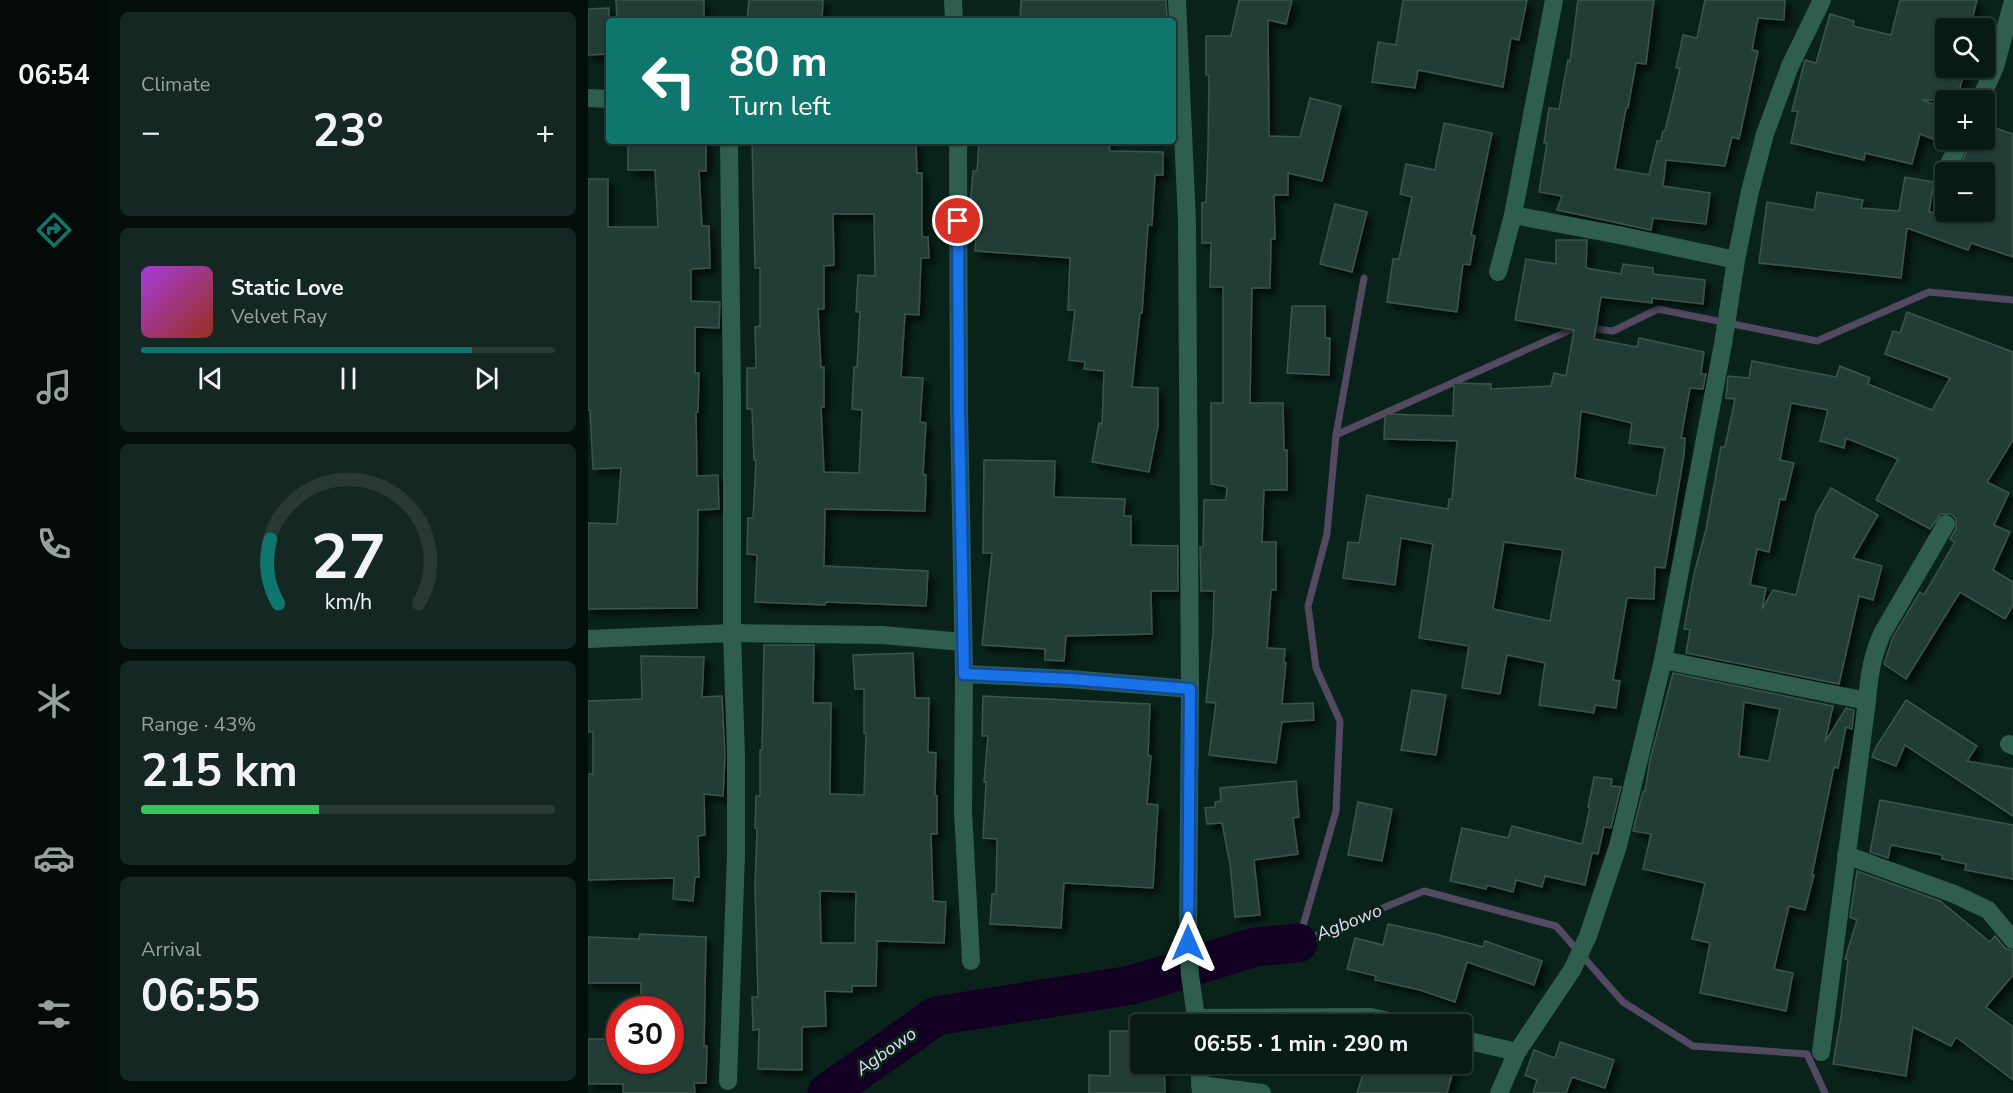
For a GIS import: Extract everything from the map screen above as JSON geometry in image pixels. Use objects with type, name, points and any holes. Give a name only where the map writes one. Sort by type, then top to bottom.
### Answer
[{"type":"street","points":[[953,0],[954,18]]},
{"type":"street","points":[[1177,0],[1187,222],[1190,689],[1188,943],[1195,1014]]},
{"type":"street","points":[[1498,272],[1513,215],[1554,0]]},
{"type":"street","points":[[1499,1093],[1517,1052],[1572,970],[1588,936],[1618,846],[1663,660],[1723,344],[1736,261],[1765,134],[1790,66],[1822,0]]},
{"type":"street","points":[[1988,90],[2004,69],[2013,1]]},
{"type":"street","points":[[588,98],[606,99]]},
{"type":"street","points":[[728,1080],[736,854],[732,633],[729,144]]},
{"type":"street","points":[[958,144],[959,408],[964,674],[963,811],[971,961]]},
{"type":"street","points":[[1513,215],[1619,235],[1736,261]]},
{"type":"street","points":[[1821,1052],[1869,671],[1875,647],[1946,524]]},
{"type":"street","points":[[588,639],[732,633],[882,635],[963,642]]},
{"type":"street","points":[[1663,660],[1867,701]]},
{"type":"street","points":[[964,674],[1070,679],[1190,689]]},
{"type":"street","points":[[1846,855],[1954,894],[1988,910],[2013,940]]},
{"type":"street","points":[[1472,1042],[1517,1052]]},
{"type":"street","points":[[1200,1074],[1201,1089],[1262,1093]]},
{"type":"building","points":[[616,0],[704,0],[704,18],[617,18]]},
{"type":"building","points":[[749,0],[823,0],[822,18],[747,18]]},
{"type":"building","points":[[1021,0],[1166,0],[1167,18],[1020,18]]},
{"type":"building","points":[[1239,0],[1292,0],[1286,24],[1268,20],[1269,136],[1300,137],[1310,98],[1341,106],[1322,181],[1288,173],[1288,195],[1274,195],[1275,239],[1271,239],[1270,288],[1252,288],[1250,403],[1283,403],[1284,450],[1287,450],[1287,490],[1264,490],[1262,542],[1276,542],[1276,590],[1271,590],[1267,648],[1285,649],[1282,704],[1313,703],[1314,720],[1282,722],[1276,763],[1209,755],[1216,703],[1206,702],[1213,634],[1214,591],[1201,591],[1200,547],[1203,547],[1204,500],[1226,500],[1227,487],[1211,484],[1211,403],[1223,403],[1223,287],[1210,287],[1211,243],[1202,243],[1202,203],[1206,202],[1208,149],[1209,75],[1206,75],[1206,36],[1231,36]]},
{"type":"building","points":[[1403,0],[1527,0],[1519,40],[1511,38],[1503,87],[1418,70],[1415,88],[1372,82],[1378,42],[1396,45]]},
{"type":"building","points":[[1578,0],[1654,0],[1646,64],[1636,63],[1615,169],[1649,175],[1657,141],[1661,141],[1663,131],[1665,131],[1680,68],[1676,68],[1683,35],[1697,38],[1705,0],[1785,0],[1784,20],[1758,18],[1752,50],[1758,51],[1739,139],[1732,137],[1725,166],[1666,160],[1663,186],[1710,193],[1706,224],[1653,218],[1651,230],[1557,210],[1562,196],[1539,192],[1547,143],[1544,143],[1549,108],[1559,109],[1568,60],[1570,61]]},
{"type":"building","points":[[1900,0],[1977,0],[1972,18],[1935,18],[1935,78],[1962,78],[1960,90],[1935,90],[1935,100],[1922,100],[1935,105],[1935,140],[1920,134],[1912,164],[1865,153],[1864,160],[1791,143],[1798,111],[1792,111],[1805,60],[1816,63],[1830,14],[1854,21],[1853,26],[1891,35]]},
{"type":"building","points":[[609,8],[609,18],[606,18],[606,54],[588,55],[588,9]]},
{"type":"building","points":[[1444,123],[1492,133],[1471,235],[1475,236],[1470,265],[1463,264],[1457,312],[1387,302],[1393,259],[1399,259],[1412,197],[1400,194],[1406,164],[1435,170]]},
{"type":"building","points":[[1995,128],[2013,134],[2013,257],[1971,243],[1968,250],[1907,228],[1901,278],[1759,263],[1767,202],[1814,210],[1817,192],[1863,200],[1861,208],[1899,211],[1905,177],[1934,182],[1929,212],[1935,212],[1935,222],[1995,222],[1995,162],[1962,162],[1967,150],[1995,150]]},
{"type":"building","points":[[628,144],[706,144],[706,171],[699,171],[702,226],[709,226],[710,268],[691,269],[691,301],[720,302],[719,328],[695,327],[695,373],[699,373],[698,412],[696,412],[697,476],[718,475],[719,509],[698,510],[697,608],[588,609],[588,523],[617,524],[621,468],[593,469],[590,410],[588,410],[588,179],[608,179],[608,227],[658,227],[655,170],[628,170]]},
{"type":"building","points":[[752,144],[916,144],[917,173],[922,173],[922,237],[928,237],[929,258],[921,258],[919,315],[905,314],[901,377],[923,378],[920,422],[926,423],[923,474],[926,475],[925,511],[825,509],[824,566],[928,571],[926,606],[755,602],[757,555],[747,554],[748,518],[753,518],[756,460],[754,460],[752,409],[747,409],[747,368],[756,368],[755,327],[760,326],[760,268],[755,268]],"holes":[[[833,214],[874,214],[875,276],[858,275],[856,312],[860,312],[852,409],[862,410],[859,473],[824,472],[821,407],[824,407],[824,367],[821,368],[818,309],[824,309],[824,266],[834,265]]]},
{"type":"building","points":[[979,144],[1109,144],[1110,151],[1163,152],[1163,175],[1155,175],[1152,225],[1148,225],[1142,313],[1140,313],[1132,387],[1158,388],[1158,426],[1149,472],[1092,462],[1099,423],[1102,424],[1104,371],[1084,369],[1085,362],[1069,360],[1075,310],[1068,310],[1070,258],[975,251],[978,209],[970,208],[973,171],[977,171]]},
{"type":"building","points":[[1335,204],[1367,212],[1352,272],[1320,264]]},
{"type":"building","points":[[1556,240],[1587,240],[1586,268],[1621,274],[1623,264],[1653,268],[1653,274],[1705,280],[1703,304],[1652,298],[1652,303],[1601,297],[1594,339],[1637,347],[1639,338],[1704,352],[1701,374],[1706,374],[1703,389],[1690,388],[1681,438],[1685,438],[1684,455],[1665,568],[1655,567],[1654,599],[1627,598],[1613,680],[1620,681],[1616,708],[1595,705],[1594,713],[1539,705],[1545,663],[1507,655],[1500,694],[1462,688],[1469,646],[1419,638],[1433,544],[1401,538],[1395,585],[1343,578],[1348,542],[1359,543],[1367,495],[1448,509],[1449,499],[1452,499],[1457,441],[1384,439],[1385,414],[1453,416],[1454,383],[1491,384],[1491,389],[1551,386],[1554,373],[1566,376],[1574,330],[1515,320],[1526,259],[1556,264]],"holes":[[[1581,411],[1632,423],[1629,443],[1665,448],[1656,496],[1575,478]],[[1504,542],[1563,550],[1550,621],[1493,609]]]},
{"type":"building","points":[[1292,306],[1325,306],[1325,338],[1330,338],[1329,375],[1287,373]]},
{"type":"building","points":[[1907,312],[2013,352],[2013,440],[1987,482],[2009,493],[1994,525],[2010,532],[1993,570],[2013,582],[2013,605],[2005,619],[1960,592],[1906,679],[1884,664],[1893,637],[1920,592],[1924,595],[1955,542],[1950,539],[1956,529],[1956,519],[1951,514],[1941,514],[1930,529],[1876,500],[1898,459],[1846,438],[1844,448],[1820,441],[1828,410],[1791,403],[1780,460],[1794,463],[1785,500],[1780,499],[1769,552],[1757,549],[1750,585],[1766,588],[1762,609],[1773,590],[1796,595],[1816,514],[1831,488],[1878,515],[1853,558],[1882,566],[1873,600],[1859,596],[1839,684],[1686,653],[1690,630],[1684,629],[1694,574],[1706,529],[1721,447],[1725,447],[1735,399],[1726,398],[1728,376],[1749,378],[1752,361],[1836,377],[1840,366],[1870,378],[1868,384],[1932,410],[1950,378],[1885,354],[1893,331],[1900,333]]},
{"type":"building","points":[[984,460],[1055,461],[1054,497],[1125,499],[1124,516],[1131,516],[1131,545],[1178,546],[1178,591],[1151,591],[1152,634],[1066,636],[1064,661],[1045,660],[1045,649],[982,645],[992,553],[983,553]]},
{"type":"building","points":[[764,645],[814,645],[813,703],[831,703],[830,794],[864,795],[866,733],[864,733],[864,689],[855,689],[853,655],[913,653],[915,698],[929,698],[928,752],[936,753],[937,834],[931,834],[933,901],[946,902],[944,943],[877,941],[876,986],[852,986],[852,992],[825,991],[826,1026],[802,1027],[802,1070],[758,1069],[759,1029],[753,1030],[752,997],[758,997],[755,887],[756,796],[760,796],[760,750],[762,750]],"holes":[[[820,891],[856,892],[855,943],[821,943]]]},
{"type":"building","points":[[641,656],[704,657],[702,697],[722,696],[725,756],[723,796],[704,794],[705,835],[698,836],[699,877],[695,877],[693,901],[673,899],[674,878],[588,880],[588,774],[593,774],[593,732],[588,732],[588,701],[642,699]]},
{"type":"building","points":[[1673,673],[1833,706],[1825,742],[1846,708],[1854,710],[1852,729],[1846,727],[1838,768],[1834,767],[1812,875],[1814,875],[1805,910],[1789,906],[1774,969],[1793,973],[1786,1011],[1700,993],[1710,943],[1692,939],[1705,883],[1643,869],[1651,834],[1633,831],[1643,791],[1645,791],[1650,760]],"holes":[[[1744,702],[1780,709],[1769,761],[1739,756]]]},
{"type":"building","points":[[1412,690],[1446,695],[1436,755],[1401,750]]},
{"type":"building","points":[[983,696],[1150,704],[1148,755],[1151,756],[1147,804],[1158,805],[1153,888],[1064,883],[1061,928],[990,924],[992,894],[996,894],[997,839],[983,838],[988,736],[982,736]]},
{"type":"building","points":[[1906,700],[1977,746],[1967,761],[2013,769],[2013,816],[1905,745],[1896,766],[1872,757]]},
{"type":"building","points":[[1594,777],[1612,779],[1611,786],[1621,787],[1611,828],[1604,827],[1598,854],[1592,853],[1585,885],[1545,876],[1542,887],[1516,880],[1513,892],[1487,885],[1486,889],[1450,881],[1462,828],[1508,838],[1512,826],[1582,844]]},
{"type":"building","points":[[1296,781],[1299,817],[1293,818],[1298,854],[1254,860],[1260,915],[1235,917],[1230,864],[1222,823],[1207,824],[1205,808],[1215,807],[1215,802],[1221,801],[1220,788]]},
{"type":"building","points":[[1880,800],[2013,825],[2013,879],[1965,870],[1966,864],[1942,859],[1942,855],[1891,845],[1888,858],[1870,852]]},
{"type":"building","points":[[1358,802],[1392,809],[1382,861],[1348,855]]},
{"type":"building","points":[[1857,871],[1940,901],[1990,942],[1995,936],[2005,948],[2013,951],[2013,975],[1986,1007],[2013,1027],[2013,1080],[1956,1037],[1951,1046],[1913,1027],[1906,1076],[1833,1064],[1848,960],[1845,959],[1857,920],[1850,917]]},
{"type":"building","points":[[1388,924],[1483,947],[1485,941],[1542,961],[1534,985],[1467,962],[1455,1002],[1420,990],[1375,980],[1376,976],[1347,969],[1355,938],[1383,945]]},
{"type":"building","points":[[640,934],[706,937],[704,1046],[707,1046],[706,1083],[694,1083],[695,1093],[623,1093],[623,1084],[588,1084],[588,1039],[606,1039],[606,1074],[684,1074],[684,996],[641,996],[641,983],[588,983],[588,937],[639,939]]},
{"type":"building","points":[[1110,1031],[1130,1031],[1130,1074],[1164,1074],[1165,1093],[1089,1093],[1089,1075],[1110,1076]]},
{"type":"building","points":[[1560,1042],[1614,1060],[1605,1088],[1572,1077],[1566,1093],[1533,1093],[1537,1080],[1525,1075],[1534,1050],[1555,1058]]},
{"type":"building","points":[[1363,1074],[1452,1074],[1447,1093],[1357,1093]]},
{"type":"waterway","points":[[1298,943],[1336,811],[1340,721],[1316,668],[1308,606],[1327,534],[1336,435],[1364,278]]},
{"type":"waterway","points":[[1588,328],[1613,331],[1658,309],[1817,341],[1929,292],[2013,300]]},
{"type":"waterway","points":[[1336,435],[1577,327]]},
{"type":"waterway","name":"Agbowo","points":[[1298,943],[1424,891],[1556,926],[1623,1002],[1693,1046],[1807,1054],[1825,1093]]},
{"type":"waterway","name":"Agbowo","points":[[827,1093],[936,1016],[1132,985],[1255,947],[1298,943]]},
{"type":"route","points":[[958,221],[964,674],[1070,679],[1190,689],[1188,943]]}]
